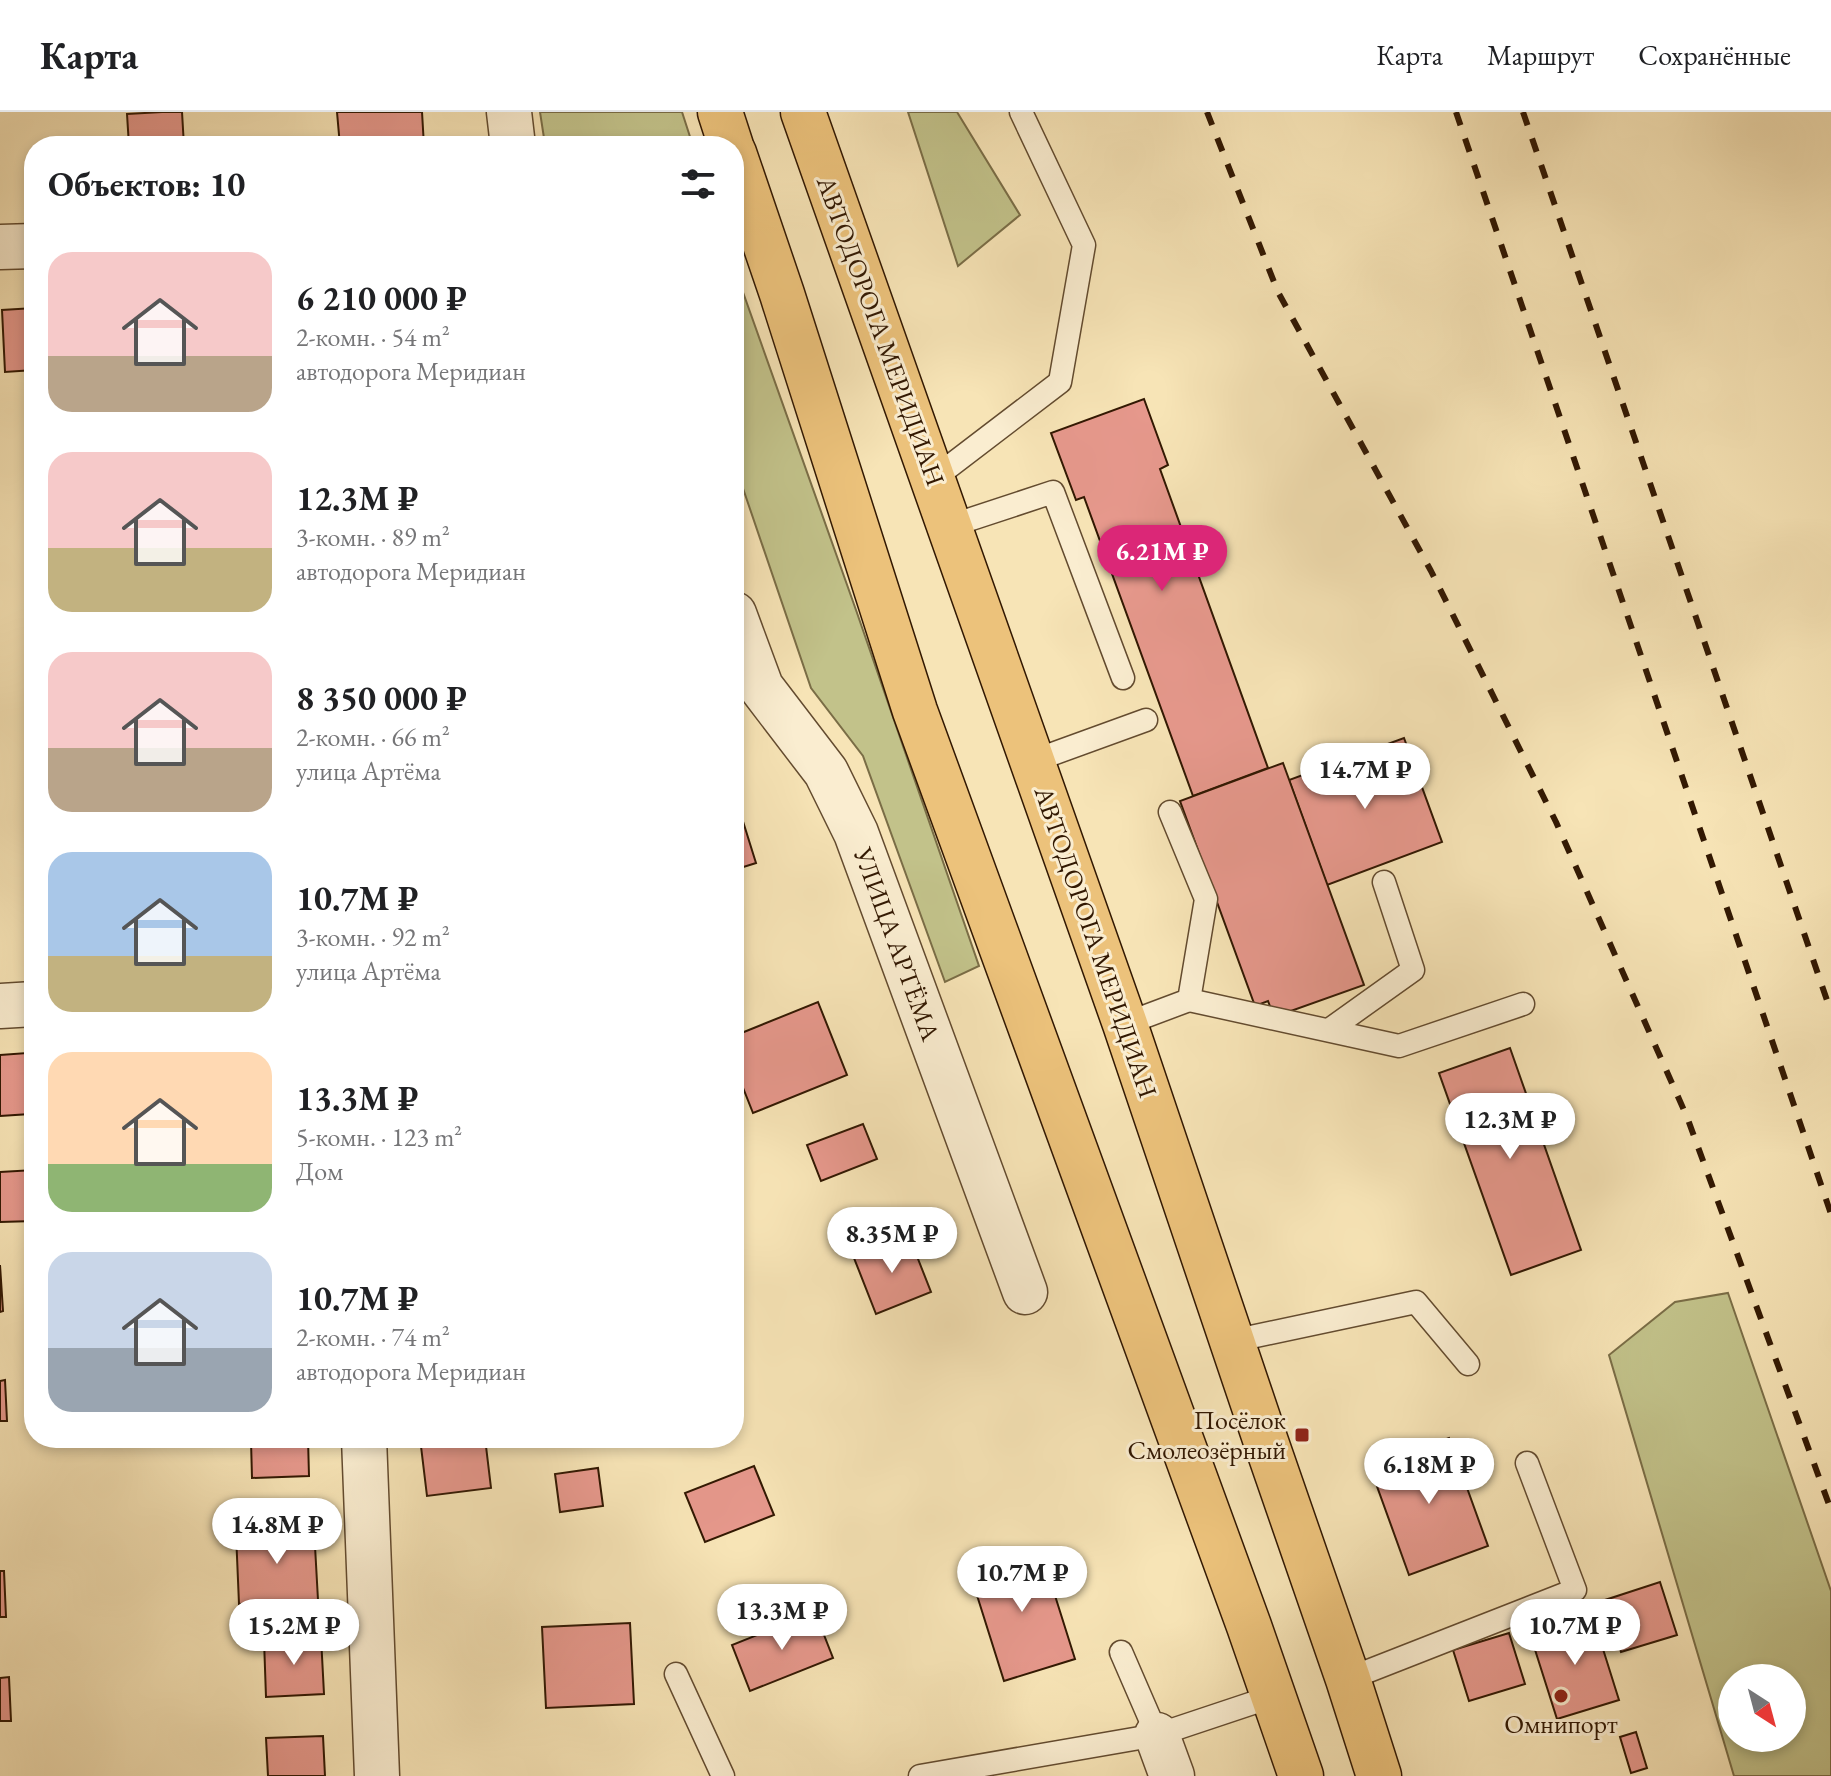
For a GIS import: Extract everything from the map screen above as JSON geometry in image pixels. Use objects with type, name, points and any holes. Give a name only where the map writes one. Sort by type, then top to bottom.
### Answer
[{"type":"main road","points":[[720,112],[728,136]]},
{"type":"main road","name":"АВТОДОРОГА МЕРИДИАН","points":[[803,112],[1125,1024],[1379,1776]]},
{"type":"main road","points":[[744,182],[915,711],[1301,1776]]},
{"type":"street","points":[[509,112],[512,136]]},
{"type":"street","points":[[0,247],[24,246]]},
{"type":"street","name":"УЛИЦА АРТЁМА","points":[[744,641],[761,687],[826,772],[856,833],[1025,1292]]},
{"type":"street","points":[[0,1006],[24,1005]]},
{"type":"street","points":[[364,1448],[377,1776]]},
{"type":"street","points":[[1157,1735],[1172,1776]]},
{"type":"lane","points":[[933,479],[1060,382],[1084,245],[1021,112]]},
{"type":"lane","points":[[950,526],[1053,492],[1123,678]]},
{"type":"lane","points":[[1033,761],[1146,720]]},
{"type":"lane","points":[[1170,812],[1206,899],[1189,1000]]},
{"type":"lane","points":[[1329,1030],[1413,970],[1384,882]]},
{"type":"lane","points":[[1125,1024],[1189,1000],[1399,1046],[1523,1004]]},
{"type":"lane","points":[[1232,1341],[1416,1302],[1468,1364]]},
{"type":"lane","points":[[1348,1679],[1575,1590],[1527,1463]]},
{"type":"lane","points":[[1121,1652],[1157,1735]]},
{"type":"lane","points":[[676,1674],[723,1776]]},
{"type":"lane","points":[[920,1776],[1157,1735],[1274,1696]]},
{"type":"green space","points":[[540,112],[682,112],[690,136],[544,136]]},
{"type":"green space","points":[[908,112],[957,112],[1020,215],[958,266]]},
{"type":"green space","points":[[744,295],[979,966],[945,982],[863,756],[811,688],[744,491]]},
{"type":"green space","points":[[1728,1293],[1831,1591],[1831,1776],[1734,1776],[1727,1752],[1806,1752],[1806,1664],[1718,1664],[1718,1722],[1609,1355],[1675,1302]]},
{"type":"building","points":[[182,112],[183,136],[128,136],[127,114]]},
{"type":"building","points":[[337,112],[422,112],[423,136],[339,136]]},
{"type":"building","points":[[24,309],[24,371],[5,372],[2,310]]},
{"type":"building","points":[[1144,399],[1168,465],[1160,469],[1268,768],[1193,796],[1084,497],[1076,500],[1051,433]]},
{"type":"building","points":[[1404,738],[1442,842],[1327,885],[1289,780]]},
{"type":"building","points":[[1283,763],[1364,985],[1274,1017],[1268,1001],[1255,1006],[1180,801]]},
{"type":"building","points":[[744,825],[756,863],[744,867]]},
{"type":"building","points":[[818,1002],[847,1075],[753,1113],[744,1090],[744,1032]]},
{"type":"building","points":[[1510,1048],[1581,1250],[1511,1275],[1439,1073]]},
{"type":"building","points":[[24,1053],[24,1114],[0,1116],[0,1055]]},
{"type":"building","points":[[863,1124],[877,1159],[821,1181],[807,1145]]},
{"type":"building","points":[[24,1171],[24,1221],[0,1222],[0,1172]]},
{"type":"building","points":[[909,1236],[931,1292],[876,1314],[854,1258]]},
{"type":"building","points":[[0,1265],[3,1311],[0,1312]]},
{"type":"building","points":[[5,1380],[7,1421],[0,1421],[0,1381]]},
{"type":"building","points":[[1449,1438],[1488,1546],[1409,1575],[1370,1467]]},
{"type":"building","points":[[251,1448],[308,1448],[309,1476],[252,1478]]},
{"type":"building","points":[[421,1448],[486,1448],[491,1488],[427,1496]]},
{"type":"building","points":[[754,1466],[774,1515],[705,1542],[685,1493]]},
{"type":"building","points":[[598,1468],[603,1506],[560,1512],[555,1474]]},
{"type":"building","points":[[314,1528],[318,1600],[239,1604],[236,1533]]},
{"type":"building","points":[[1040,1548],[1075,1659],[1004,1681],[969,1570]]},
{"type":"building","points":[[0,1571],[4,1571],[6,1617],[0,1617]]},
{"type":"building","points":[[1660,1582],[1677,1635],[1621,1652],[1605,1600]]},
{"type":"building","points":[[815,1612],[833,1658],[750,1691],[732,1645]]},
{"type":"building","points":[[1592,1614],[1619,1700],[1557,1719],[1530,1634]]},
{"type":"building","points":[[630,1623],[634,1704],[546,1708],[542,1627]]},
{"type":"building","points":[[1509,1633],[1525,1684],[1469,1701],[1453,1650]]},
{"type":"building","points":[[321,1637],[324,1694],[266,1697],[264,1640]]},
{"type":"building","points":[[9,1677],[11,1721],[0,1721],[0,1678]]},
{"type":"building","points":[[1636,1732],[1647,1768],[1631,1773],[1620,1737]]},
{"type":"building","points":[[323,1736],[325,1776],[268,1776],[266,1738]]},
{"type":"railway","points":[[1207,112],[1278,292],[1431,571],[1556,822],[1687,1117],[1831,1510]]},
{"type":"railway","points":[[1456,112],[1831,1214]]},
{"type":"railway","points":[[1523,112],[1831,1012]]},
{"type":"place","name":"Посёлок Смолеозёрный","points":[[1302,1435]]},
{"type":"place","name":"Омнипорт","points":[[1561,1696]]}]
